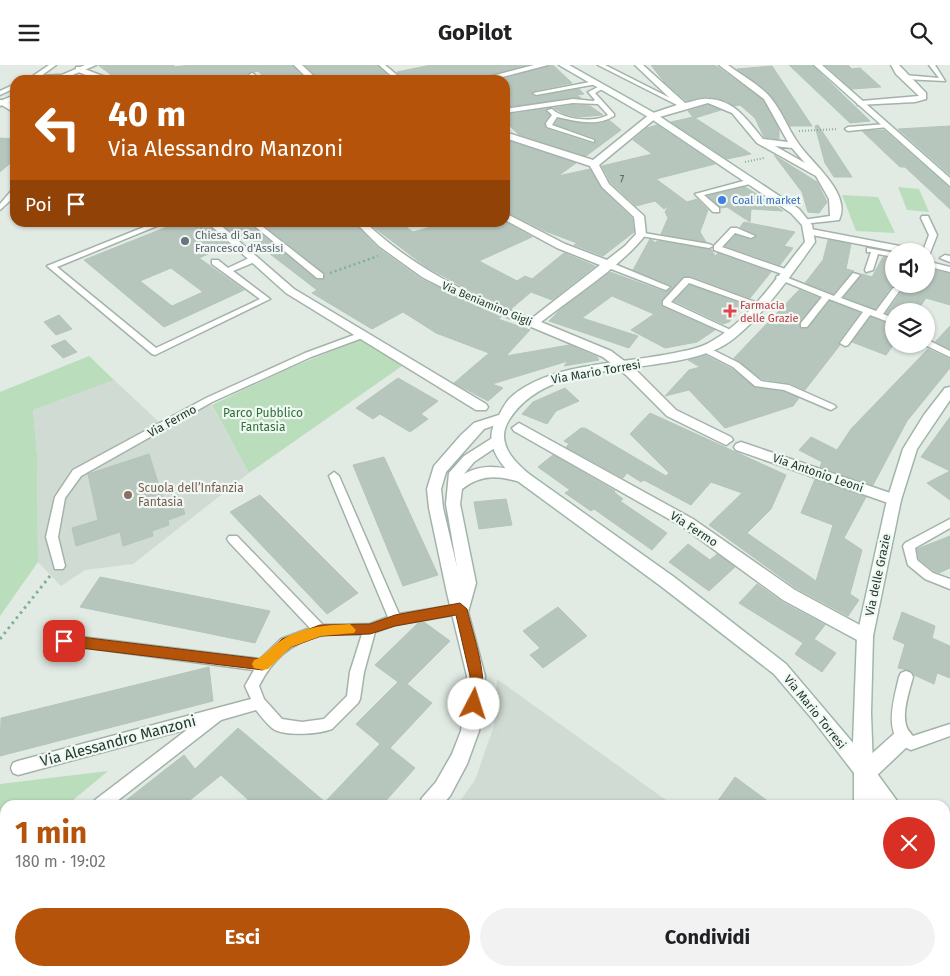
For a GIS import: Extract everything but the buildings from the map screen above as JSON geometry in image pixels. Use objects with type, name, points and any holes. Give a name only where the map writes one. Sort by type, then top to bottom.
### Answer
[{"type":"street","points":[[65,75],[78,67],[92,65]]},
{"type":"street","points":[[298,65],[309,75]]},
{"type":"street","points":[[502,75],[544,65]]},
{"type":"street","points":[[563,65],[653,116],[730,166],[795,211],[809,227],[885,245]]},
{"type":"street","points":[[639,65],[683,106]]},
{"type":"street","points":[[723,65],[768,98],[795,146],[830,189],[838,210],[835,218],[809,227]]},
{"type":"street","points":[[818,65],[950,183]]},
{"type":"street","points":[[861,103],[902,101],[923,97],[895,65]]},
{"type":"street","points":[[78,67],[93,75]]},
{"type":"street","points":[[854,97],[894,95],[916,89]]},
{"type":"street","points":[[894,95],[902,101]]},
{"type":"street","points":[[594,164],[653,116],[683,106],[708,101],[735,111],[760,141],[818,174]]},
{"type":"street","points":[[510,136],[566,153],[594,164],[605,185],[639,215],[641,234],[629,248],[532,323]]},
{"type":"street","points":[[760,141],[795,146]]},
{"type":"street","points":[[510,219],[561,246],[609,265]]},
{"type":"street","points":[[218,227],[290,291],[481,407]]},
{"type":"street","name":"Via Beniamino Gigli","points":[[365,227],[390,251],[415,270],[444,287],[604,353],[624,366]]},
{"type":"street","name":"Via Mario Torresi","points":[[809,227],[810,242],[733,333],[705,349],[684,357],[574,374],[547,381],[525,393],[502,418],[497,440],[503,457],[524,478],[668,582],[780,669],[820,715],[886,800]]},
{"type":"street","points":[[624,366],[671,412],[726,440]]},
{"type":"street","name":"Via delle Grazie","points":[[864,800],[862,713],[865,635],[894,500],[910,449],[929,418],[948,397]]},
{"type":"street","points":[[433,800],[443,789],[460,758],[470,731],[476,676],[436,508],[434,489],[440,470],[449,456],[479,426],[502,418]]},
{"type":"street","name":"Via Fermo","points":[[519,428],[688,523],[789,595],[865,635]]},
{"type":"street","points":[[449,456],[475,439],[483,437],[497,440]]},
{"type":"street","points":[[460,609],[468,583],[453,504],[456,473],[469,459],[497,440]]},
{"type":"street","name":"Via Antonio Leoni","points":[[741,447],[894,500]]},
{"type":"street","points":[[454,488],[475,473],[484,470],[504,472],[524,478]]},
{"type":"street","points":[[864,774],[903,739]]},
{"type":"lane","points":[[38,75],[53,65]]},
{"type":"lane","points":[[382,65],[394,75]]},
{"type":"lane","points":[[601,65],[683,106]]},
{"type":"lane","points":[[904,77],[943,80],[932,65]]},
{"type":"lane","points":[[916,89],[946,83],[950,86]]},
{"type":"lane","points":[[536,93],[598,85]]},
{"type":"lane","points":[[593,121],[607,119],[612,115],[591,92],[598,85]]},
{"type":"lane","points":[[510,110],[572,101],[594,103],[599,101]]},
{"type":"lane","points":[[545,105],[555,115],[593,121],[612,128]]},
{"type":"lane","points":[[555,115],[548,123],[549,127],[592,141]]},
{"type":"lane","points":[[848,129],[886,125]]},
{"type":"lane","points":[[716,210],[699,194],[751,181]]},
{"type":"lane","points":[[0,208],[10,197]]},
{"type":"lane","points":[[925,218],[933,235],[930,243]]},
{"type":"lane","points":[[150,227],[51,266],[155,352],[266,299],[215,262]]},
{"type":"lane","points":[[259,227],[320,276]]},
{"type":"lane","points":[[751,235],[734,230],[717,248],[783,275],[832,298],[885,318]]},
{"type":"lane","points":[[641,234],[709,246]]},
{"type":"lane","points":[[868,270],[873,250],[885,253]]},
{"type":"lane","points":[[227,271],[254,259]]},
{"type":"lane","points":[[609,265],[666,287]]},
{"type":"lane","points":[[935,266],[950,270]]},
{"type":"lane","points":[[804,325],[856,275]]},
{"type":"lane","points":[[733,333],[666,303],[687,280],[758,305]]},
{"type":"lane","points":[[878,315],[894,293]]},
{"type":"lane","points":[[845,343],[868,311]]},
{"type":"lane","name":"Via Fermo","points":[[58,566],[52,537],[60,497],[77,473],[209,400],[308,355],[362,335]]},
{"type":"lane","points":[[935,347],[949,354]]},
{"type":"lane","points":[[705,349],[736,365],[758,384],[786,387],[831,407]]},
{"type":"lane","points":[[334,476],[395,620]]},
{"type":"lane","points":[[950,523],[909,546],[910,563],[929,576],[950,584]]},
{"type":"lane","points":[[232,539],[320,631]]},
{"type":"lane","points":[[370,629],[357,672],[353,699],[327,725],[302,728],[278,725],[259,703],[252,686],[263,665],[286,643],[320,631],[370,629],[395,620],[460,609]]},
{"type":"lane","points":[[64,641],[263,665]]},
{"type":"lane","points":[[906,677],[898,721],[898,729],[903,739],[911,743],[950,730]]},
{"type":"lane","name":"Via Alessandro Manzoni","points":[[18,768],[259,703]]},
{"type":"lane","name":"Via Alessandro Manzoni","points":[[106,800],[217,715]]},
{"type":"path","points":[[810,131],[848,129]]},
{"type":"path","points":[[730,166],[780,153]]},
{"type":"path","points":[[345,267],[373,258]]},
{"type":"path","points":[[0,639],[58,566]]},
{"type":"path","points":[[0,633],[0,639]]},
{"type":"shaded area","name":"Scuola dell’Infanzia Fantasia","points":[[114,380],[159,422],[207,397],[249,473],[133,564],[85,570],[61,586],[38,562],[37,454],[33,410]]},
{"type":"shaded area","points":[[497,679],[666,800],[461,800],[475,780],[494,726]]},
{"type":"green space","points":[[898,187],[919,189],[929,212],[907,210]]},
{"type":"green space","points":[[842,195],[878,197],[895,233],[856,231]]},
{"type":"green space","name":"Parco Pubblico Fantasia","points":[[362,339],[402,366],[249,473],[212,405],[292,367]]},
{"type":"green space","points":[[89,356],[114,380],[33,410],[37,454],[38,562],[0,616],[0,392]]},
{"type":"green space","points":[[108,771],[73,800],[0,800],[0,784]]},
{"type":"slow traffic","points":[[259,664],[263,665],[286,643],[320,631],[350,630]]},
{"type":"place","name":"Coal il market","points":[[722,200]]},
{"type":"place","name":"Chiesa di San Francesco d'Assisi","points":[[185,241]]},
{"type":"place","name":"Farmacia delle Grazie","points":[[730,311]]},
{"type":"place","name":"Scuola dell’Infanzia Fantasia","points":[[128,495]]},
{"type":"route","points":[[64,641],[263,665],[286,643],[320,631],[370,629],[395,620],[460,609],[476,676],[474,704]]}]
